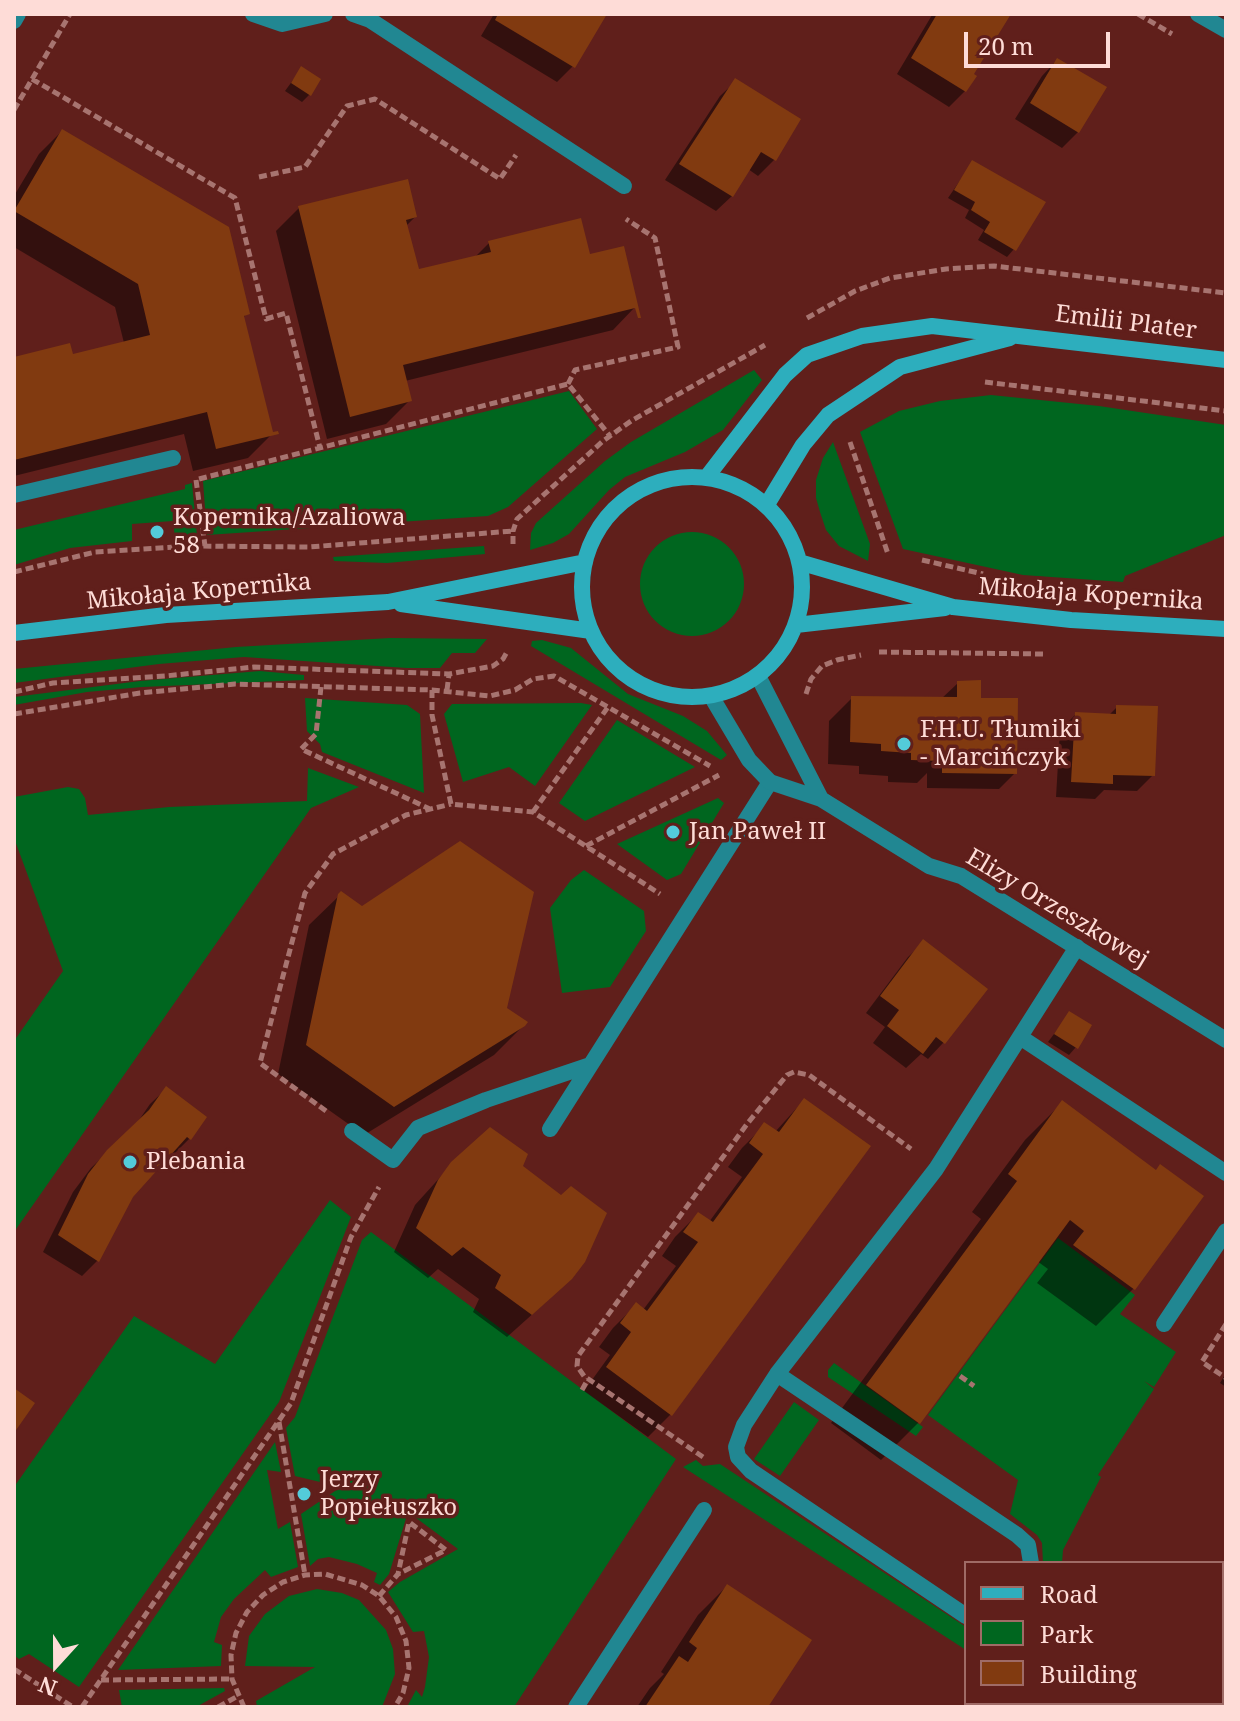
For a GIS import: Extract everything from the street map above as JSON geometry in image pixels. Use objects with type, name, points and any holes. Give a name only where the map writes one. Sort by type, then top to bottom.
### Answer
[{"type":"street","points":[[253,14],[282,24],[325,14]]},
{"type":"street","points":[[353,14],[370,20],[624,186]]},
{"type":"street","points":[[1198,14],[1226,30]]},
{"type":"street","name":"Emilii Plater","points":[[706,478],[785,375],[807,355],[862,336],[932,326],[1226,360]]},
{"type":"street","name":"Emilii Plater","points":[[766,506],[803,445],[828,415],[900,367],[1021,335]]},
{"type":"street","points":[[14,495],[169,458]]},
{"type":"street","points":[[674,478],[706,478],[739,487],[766,506],[787,532],[799,562],[802,594],[796,625],[780,653],[758,676],[736,689],[711,696],[674,696],[640,685],[611,662],[591,631],[582,598],[585,562],[596,532],[616,507],[643,488],[674,478]]},
{"type":"street","name":"Mikołaja Kopernika","points":[[14,633],[166,615],[388,602],[585,562]]},
{"type":"street","name":"Mikołaja Kopernika","points":[[799,562],[953,607],[1071,620],[1226,629]]},
{"type":"street","name":"Mikołaja Kopernika","points":[[388,602],[591,631]]},
{"type":"street","name":"Mikołaja Kopernika","points":[[796,625],[953,607]]},
{"type":"street","points":[[758,676],[821,799]]},
{"type":"street","points":[[550,1129],[770,782],[749,760],[711,696]]},
{"type":"street","name":"Elizy Orzeszkowej","points":[[770,782],[821,799],[929,866],[961,876],[1226,1040]]},
{"type":"street","points":[[964,1615],[744,1465],[738,1457],[738,1437],[777,1374],[936,1169],[1077,947]]},
{"type":"street","points":[[1020,1037],[1226,1173]]},
{"type":"street","points":[[352,1131],[393,1160],[418,1128],[486,1100],[590,1065]]},
{"type":"street","points":[[1164,1324],[1226,1231]]},
{"type":"street","points":[[777,1374],[1017,1535],[1028,1545],[1031,1561]]},
{"type":"street","points":[[576,1707],[704,1510]]},
{"type":"path","points":[[14,110],[70,14]]},
{"type":"path","points":[[32,79],[235,198],[266,319],[286,313],[320,448]]},
{"type":"path","points":[[259,177],[305,167],[347,106],[375,99],[500,179],[519,150]]},
{"type":"path","points":[[169,458],[175,484],[196,480],[568,384],[575,370],[678,347],[655,238],[618,214]]},
{"type":"path","points":[[979,382],[1226,411]]},
{"type":"path","points":[[568,384],[610,436]]},
{"type":"path","points":[[846,431],[888,555]]},
{"type":"path","points":[[196,480],[205,546]]},
{"type":"path","points":[[14,572],[95,552],[205,546],[309,547],[513,531]]},
{"type":"path","points":[[14,692],[53,683],[254,667],[449,674],[493,666],[503,659],[508,649]]},
{"type":"path","points":[[803,702],[811,679],[822,666],[873,652]]},
{"type":"path","points":[[447,690],[449,674]]},
{"type":"path","points":[[14,714],[156,691],[235,684],[447,690],[490,696],[515,690],[533,679],[554,676],[708,764],[719,775],[586,846]]},
{"type":"path","points":[[321,687],[316,734],[301,749],[430,809]]},
{"type":"path","points":[[432,690],[432,715],[451,804]]},
{"type":"path","points":[[533,812],[608,707]]},
{"type":"path","points":[[352,1131],[260,1063],[305,893],[333,854],[406,815],[451,804],[533,812],[687,912]]},
{"type":"path","points":[[699,1455],[588,1379],[577,1366],[578,1356],[747,1124],[787,1075],[801,1072],[809,1075],[915,1152]]},
{"type":"path","points":[[82,1707],[291,1403],[351,1237],[393,1160]]},
{"type":"path","points":[[1226,1324],[1202,1362],[1226,1378]]},
{"type":"path","points":[[960,1376],[974,1386]]},
{"type":"path","points":[[582,1390],[588,1379]]},
{"type":"path","points":[[279,1421],[305,1575]]},
{"type":"path","points":[[379,1596],[398,1574],[446,1550],[409,1522],[398,1574]]},
{"type":"path","points":[[244,1707],[232,1679],[231,1655],[236,1633],[247,1612],[263,1595],[283,1582],[305,1575],[325,1574],[362,1585],[379,1596],[396,1617],[406,1641],[409,1668],[403,1693],[395,1707]]},
{"type":"path","points":[[14,1669],[73,1707]]},
{"type":"path","points":[[101,1680],[232,1679]]},
{"type":"path","points":[[218,1707],[238,1696]]},
{"type":"green space","points":[[754,370],[762,380],[723,430],[685,452],[625,477],[569,534],[530,550],[531,533],[536,523],[605,461],[631,442]]},
{"type":"green space","points":[[569,391],[597,429],[508,507],[488,516],[207,535],[203,481]]},
{"type":"green space","points":[[991,395],[1099,406],[1226,425],[1226,535],[1125,576],[1123,582],[1023,575],[903,549],[860,432],[899,411],[940,401]]},
{"type":"green space","points":[[833,442],[870,544],[868,561],[839,546],[826,530],[820,512],[816,480],[823,458]]},
{"type":"green space","points":[[192,483],[197,536],[175,538],[173,521],[132,524],[132,541],[70,548],[14,565],[14,530],[185,489],[185,485]]},
{"type":"green space","points":[[692,532],[712,536],[729,547],[740,564],[744,584],[740,604],[729,621],[712,632],[692,636],[672,632],[655,621],[644,604],[640,584],[644,564],[655,547],[672,536]]},
{"type":"green space","points":[[484,546],[485,554],[387,563],[334,561],[333,557]]},
{"type":"green space","points":[[390,638],[487,639],[475,653],[452,653],[440,668],[244,657],[159,664],[14,683],[14,669],[236,647]]},
{"type":"green space","points":[[542,640],[571,648],[628,694],[683,716],[707,731],[727,755],[721,760],[531,646],[532,641]]},
{"type":"green space","points":[[260,671],[304,675],[304,680],[142,687],[87,692],[14,705],[14,697],[140,681]]},
{"type":"green space","points":[[305,698],[407,705],[420,714],[424,793],[322,752],[320,744],[307,731]]},
{"type":"green space","points":[[452,704],[592,705],[535,786],[509,767],[463,782],[444,714]]},
{"type":"green space","points":[[617,720],[695,767],[585,821],[559,803]]},
{"type":"green space","points":[[308,768],[359,787],[311,808],[14,1232],[14,1041],[63,971],[14,838],[14,797],[68,787],[79,789],[85,798],[88,815],[169,807],[307,801]]},
{"type":"green space","points":[[718,798],[724,803],[681,874],[667,880],[617,844]]},
{"type":"green space","points":[[584,870],[644,911],[646,931],[610,987],[562,993],[550,908],[571,880]]},
{"type":"green space","points":[[330,1200],[351,1217],[279,1402],[79,1687],[29,1654],[19,1659],[14,1655],[14,1487],[134,1316],[215,1364]]},
{"type":"green space","points":[[371,1232],[676,1459],[514,1707],[407,1707],[416,1690],[422,1697],[429,1657],[424,1631],[413,1632],[388,1592],[458,1549],[408,1512],[389,1574],[380,1585],[374,1582],[377,1573],[357,1564],[329,1557],[318,1559],[310,1566],[301,1514],[341,1487],[295,1476],[286,1428],[295,1417],[362,1240]]},
{"type":"green space","points":[[1058,1238],[1135,1295],[1120,1314],[1176,1352],[1154,1387],[1144,1381],[1154,1389],[1098,1475],[1101,1477],[1063,1550],[1062,1561],[1043,1561],[1042,1543],[1037,1535],[1010,1514],[1018,1480],[928,1415]]},
{"type":"green space","points":[[834,1363],[923,1427],[916,1436],[828,1377],[828,1370]]},
{"type":"green space","points":[[794,1402],[819,1420],[780,1476],[754,1459]]},
{"type":"green space","points":[[275,1442],[281,1472],[267,1470],[278,1529],[290,1522],[298,1567],[271,1577],[265,1570],[234,1599],[221,1617],[214,1642],[222,1645],[221,1666],[118,1670]]},
{"type":"green space","points":[[696,1460],[703,1466],[720,1464],[964,1626],[964,1649],[683,1467]]},
{"type":"green space","points":[[317,1589],[342,1593],[359,1600],[386,1630],[393,1649],[395,1674],[382,1707],[257,1707],[256,1701],[315,1667],[245,1666],[249,1636],[265,1614],[289,1596]]},
{"type":"green space","points":[[224,1688],[225,1691],[196,1707],[122,1707],[119,1690]]},
{"type":"building","points":[[498,14],[607,14],[575,68],[495,20]]},
{"type":"building","points":[[937,14],[1011,14],[966,92],[911,58]]},
{"type":"building","points":[[1057,58],[1107,87],[1079,133],[1030,103]]},
{"type":"building","points":[[301,66],[321,79],[311,96],[291,83]]},
{"type":"building","points":[[735,78],[801,119],[776,161],[761,152],[733,197],[679,164]]},
{"type":"building","points":[[62,129],[229,227],[250,314],[244,316],[273,432],[278,431],[279,434],[216,449],[207,412],[14,460],[14,357],[70,343],[73,354],[150,335],[138,284],[14,211]]},
{"type":"building","points":[[972,160],[1046,202],[1016,251],[984,232],[990,222],[971,210],[975,202],[954,190]]},
{"type":"building","points":[[408,179],[417,217],[406,220],[419,269],[491,252],[488,241],[581,218],[590,254],[624,246],[641,318],[638,318],[635,308],[403,365],[412,401],[350,417],[298,206]]},
{"type":"building","points":[[981,680],[981,698],[1018,698],[1017,774],[942,773],[942,761],[911,760],[911,753],[881,751],[881,744],[850,742],[851,696],[957,697],[957,681]]},
{"type":"building","points":[[1116,705],[1158,706],[1155,776],[1113,775],[1113,784],[1071,782],[1075,712],[1116,714]]},
{"type":"building","points":[[460,841],[534,892],[507,1008],[528,1022],[394,1107],[306,1045],[338,894],[341,891],[362,906]]},
{"type":"building","points":[[923,939],[988,989],[945,1044],[936,1037],[923,1054],[887,1026],[899,1010],[880,996]]},
{"type":"building","points":[[1069,1011],[1092,1025],[1078,1049],[1054,1034]]},
{"type":"building","name":"Plebania","points":[[166,1086],[207,1117],[191,1140],[187,1137],[133,1197],[99,1262],[58,1235],[88,1174],[107,1150],[149,1110]]},
{"type":"building","points":[[804,1098],[871,1146],[672,1416],[606,1367],[631,1332],[620,1323],[636,1302],[647,1311],[698,1242],[683,1232],[698,1212],[713,1222],[763,1154],[749,1143],[764,1122],[779,1132]]},
{"type":"building","points":[[1062,1100],[1156,1170],[1160,1164],[1204,1196],[1135,1290],[1073,1245],[1084,1231],[1070,1220],[920,1424],[866,1385],[1017,1181],[1008,1174]]},
{"type":"building","points":[[490,1127],[528,1154],[523,1166],[561,1195],[571,1186],[607,1213],[585,1262],[572,1279],[532,1315],[495,1288],[501,1275],[463,1247],[452,1256],[416,1228],[438,1180],[451,1162]]},
{"type":"building","points":[[14,1388],[35,1403],[14,1433]]},
{"type":"building","points":[[727,1584],[812,1640],[768,1707],[645,1707],[679,1656],[688,1662],[697,1648],[689,1642]]},
{"type":"place","name":"Kopernika/Azaliowa 58","points":[[157,532]]},
{"type":"place","name":"F.H.U. Tłumiki - Marcińczyk","points":[[904,744]]},
{"type":"place","name":"Jan Paweł II","points":[[673,832]]},
{"type":"place","name":"Plebania","points":[[130,1162]]},
{"type":"place","name":"Jerzy Popiełuszko","points":[[304,1494]]}]
